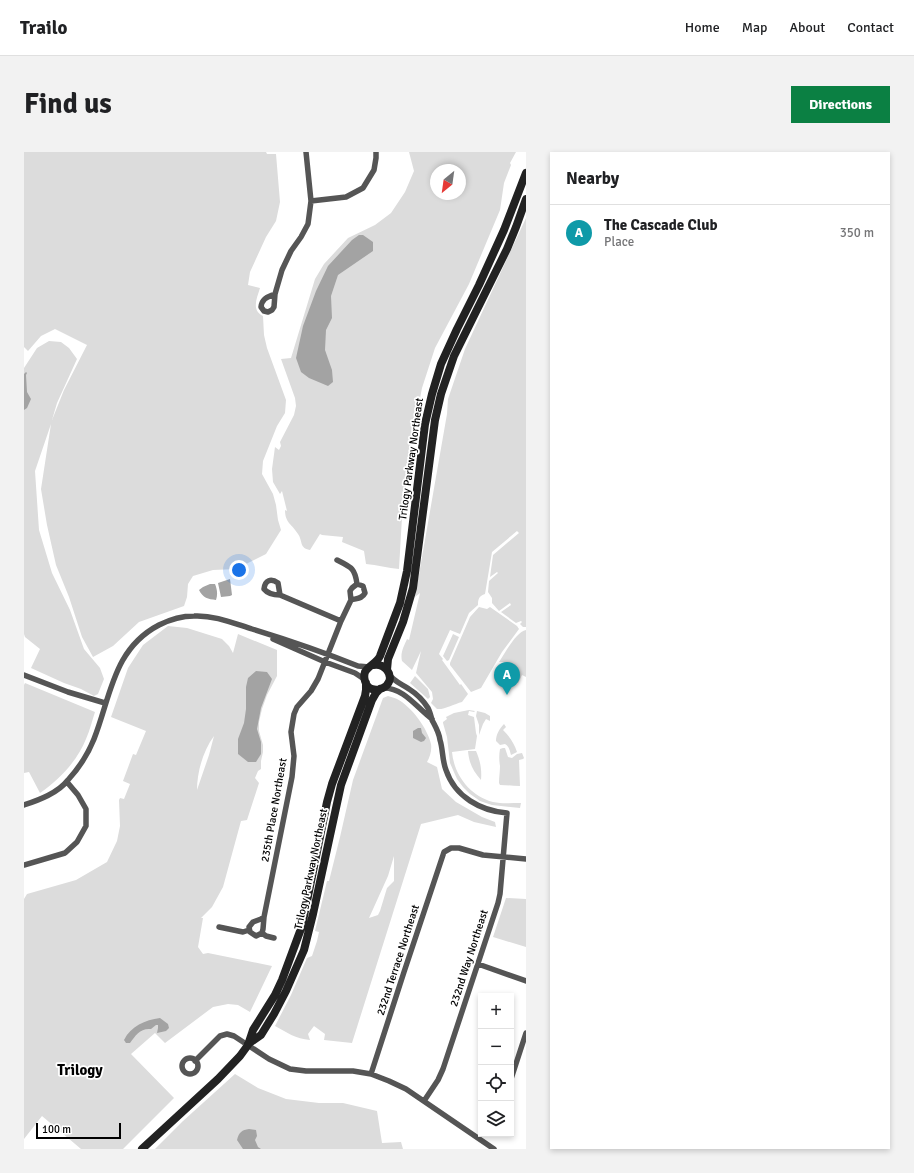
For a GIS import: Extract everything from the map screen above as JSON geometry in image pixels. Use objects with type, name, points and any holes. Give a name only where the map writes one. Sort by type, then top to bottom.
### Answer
[{"type":"street","points":[[275,294],[282,270],[291,251],[308,224],[311,201],[306,152]]},
{"type":"street","points":[[311,201],[346,197],[363,188],[374,170],[376,152]]},
{"type":"street","name":"Trilogy Parkway Northeast","points":[[371,666],[380,656],[400,603],[407,571],[426,424],[432,394],[441,364],[504,230],[526,173]]},
{"type":"street","name":"Trilogy Parkway Northeast","points":[[388,672],[388,659],[403,622],[413,588],[434,426],[441,394],[454,356],[510,242],[526,199]]},
{"type":"street","name":"235th Place Northeast","points":[[337,560],[351,566],[356,572],[357,584]]},
{"type":"street","name":"235th Place Northeast","points":[[262,933],[294,766],[291,732],[294,714],[297,707],[314,687],[318,679],[351,600],[350,591],[357,584]]},
{"type":"street","name":"235th Place Northeast","points":[[351,600],[360,599],[365,593],[363,586],[357,584]]},
{"type":"street","points":[[280,595],[341,621]]},
{"type":"street","points":[[24,805],[44,798],[67,782],[86,756],[93,742],[119,665],[132,645],[141,636],[153,628],[164,622],[179,618],[193,616],[216,618],[328,654],[358,666],[381,665],[394,680],[418,696],[430,712],[432,720]]},
{"type":"street","points":[[249,628],[325,662],[355,673],[372,689],[389,688],[398,691],[432,720]]},
{"type":"street","points":[[365,681],[364,675],[371,666]]},
{"type":"street","points":[[382,689],[389,682],[388,672]]},
{"type":"street","points":[[24,675],[68,692],[105,703]]},
{"type":"street","name":"Trilogy Parkway Northeast","points":[[248,1045],[253,1030],[275,995],[282,980],[302,926],[332,784],[365,696],[365,681]]},
{"type":"street","name":"Trilogy Parkway Northeast","points":[[142,1149],[218,1079],[240,1056],[248,1045],[261,1035],[274,1014],[304,950],[341,785],[372,700],[376,693],[382,689]]},
{"type":"street","name":"232nd Way Northeast","points":[[424,1101],[438,1080],[443,1069],[499,898],[507,813],[495,812],[480,807],[465,798],[453,785],[446,770],[440,738],[432,720]]},
{"type":"street","points":[[24,865],[65,853],[78,842],[86,826],[86,809],[78,794],[67,782]]},
{"type":"street","name":"232nd Terrace Northeast","points":[[371,1074],[444,852],[452,848],[459,848],[483,855],[503,857]]},
{"type":"street","points":[[503,857],[526,859]]},
{"type":"street","points":[[249,930],[249,927],[253,922],[264,917]]},
{"type":"street","points":[[219,927],[243,932],[249,930]]},
{"type":"street","points":[[249,930],[256,936],[262,933],[266,936],[274,938]]},
{"type":"street","points":[[478,964],[526,981]]},
{"type":"street","points":[[514,1070],[526,1033]]},
{"type":"street","points":[[196,1061],[223,1035],[230,1034],[269,1059],[290,1069],[306,1071],[352,1071],[371,1074],[406,1089],[494,1149]]},
{"type":"shaded area","points":[[24,152],[266,152],[267,154],[276,154],[280,202],[276,221],[266,237],[250,272],[248,285],[260,288],[256,300],[256,307],[259,313],[263,316],[264,335],[267,348],[286,400],[285,413],[277,426],[263,461],[262,474],[273,494],[281,530],[266,554],[236,569],[213,570],[193,576],[188,584],[187,597],[184,606],[139,622],[113,646],[93,657],[82,637],[69,597],[56,565],[47,525],[41,489],[51,424],[35,471],[39,530],[52,573],[70,610],[84,649],[100,668],[104,679],[98,694],[94,696],[31,668],[40,649],[25,637],[24,634],[24,368],[37,348],[49,341],[61,342],[69,348],[77,359],[57,403],[52,420],[64,390],[87,345],[55,329],[41,336],[28,351],[24,347]]},
{"type":"shaded area","points":[[409,152],[516,152],[510,163],[511,165],[504,183],[500,210],[469,284],[435,348],[422,388],[412,440],[402,517],[399,569],[366,564],[364,551],[342,542],[343,537],[320,534],[310,550],[304,548],[300,537],[286,518],[285,510],[287,511],[282,491],[280,494],[273,482],[272,469],[275,447],[279,450],[281,446],[280,442],[294,415],[296,406],[295,398],[281,359],[291,358],[315,279],[324,264],[348,238],[375,225],[391,213],[405,192],[414,171]]},
{"type":"shaded area","points":[[526,218],[526,627],[523,627],[520,624],[522,622],[521,621],[516,623],[501,612],[511,605],[510,603],[499,611],[492,603],[492,598],[488,592],[489,581],[498,573],[497,572],[490,577],[493,555],[519,533],[517,531],[492,552],[485,594],[480,597],[478,605],[469,613],[460,634],[450,630],[439,654],[468,694],[462,702],[446,708],[437,709],[431,703],[433,699],[432,692],[416,673],[421,651],[412,670],[402,661],[402,652],[407,639],[409,640],[420,593],[415,597],[447,414],[448,399],[465,349]]},
{"type":"shaded area","points":[[359,235],[363,235],[373,242],[373,251],[338,275],[331,296],[332,318],[326,330],[325,350],[332,370],[333,382],[328,386],[309,378],[301,372],[296,358],[303,326],[316,291],[328,266],[352,240]]},
{"type":"shaded area","points":[[26,372],[27,392],[31,399],[27,408],[24,410],[24,374]]},
{"type":"shaded area","points":[[230,579],[232,595],[221,597],[218,583]]},
{"type":"shaded area","points":[[210,584],[215,584],[217,592],[216,600],[206,598],[199,590]]},
{"type":"shaded area","points":[[479,607],[487,609],[490,607],[519,629],[502,652],[481,688],[471,692],[450,663],[470,617]]},
{"type":"shaded area","points":[[168,626],[187,628],[222,639],[233,653],[238,634],[277,650],[277,676],[267,695],[259,722],[263,752],[261,769],[258,771],[255,778],[259,783],[247,820],[241,821],[223,887],[212,907],[201,918],[203,918],[198,947],[203,954],[208,953],[272,966],[250,1012],[238,1005],[228,1004],[213,1007],[165,1043],[155,1033],[131,1054],[174,1098],[123,1149],[81,1149],[42,1116],[24,1139],[24,899],[27,894],[76,880],[107,862],[117,841],[120,826],[119,800],[120,798],[124,799],[130,784],[123,781],[133,754],[136,755],[146,731],[111,717],[128,668],[143,645]],"holes":[[[214,736],[197,790],[201,762]]]},
{"type":"shaded area","points":[[526,630],[526,677],[522,675],[518,683],[502,674],[499,678],[497,673],[500,674],[502,670],[499,668],[507,662],[499,662],[518,635]]},
{"type":"shaded area","points":[[453,634],[459,637],[449,660],[447,661],[443,656]]},
{"type":"shaded area","points":[[256,671],[267,672],[272,679],[261,708],[257,729],[261,742],[261,754],[256,762],[248,762],[238,754],[238,739],[244,723],[248,678]]},
{"type":"shaded area","points":[[415,676],[428,689],[430,697],[428,699],[410,683]]},
{"type":"shaded area","points":[[25,683],[95,712],[87,736],[78,755],[61,776],[40,793],[29,772],[24,773]]},
{"type":"shaded area","points":[[388,696],[402,702],[413,712],[423,725],[431,744],[427,762],[437,767],[442,789],[456,802],[482,817],[495,822],[496,827],[474,822],[458,815],[421,824],[352,1043],[324,1040],[325,1034],[314,1026],[308,1034],[310,1040],[300,1038],[275,1026],[291,995],[307,958],[312,956],[317,941],[319,932],[315,931],[327,881],[329,881],[353,780],[383,698]],"holes":[[[394,856],[394,881],[387,888],[378,915],[369,918],[388,876]]]},
{"type":"shaded area","points":[[469,710],[475,711],[469,711],[468,715],[474,717],[477,736],[475,749],[452,752],[456,769],[470,790],[477,795],[493,802],[521,803],[520,808],[492,805],[480,801],[470,794],[457,779],[450,763],[447,737],[443,722],[447,719],[446,717],[454,713]]},
{"type":"shaded area","points":[[477,711],[490,716],[490,721],[486,719],[479,735],[479,725],[476,716]]},
{"type":"shaded area","points":[[504,724],[506,727],[503,730],[512,740],[517,752],[511,755],[505,744],[500,745],[496,741],[498,732]]},
{"type":"shaded area","points":[[421,728],[422,733],[426,738],[421,742],[413,738],[413,731]]},
{"type":"shaded area","points":[[505,748],[508,757],[512,758],[517,754],[522,753],[524,758],[519,760],[520,786],[500,785],[499,783],[499,753],[500,749]]},
{"type":"shaded area","points":[[468,751],[476,751],[479,758],[481,780],[472,767],[469,759]]},
{"type":"shaded area","points":[[506,898],[526,899],[526,947],[493,937]]},
{"type":"shaded area","points":[[160,1018],[168,1024],[169,1028],[166,1031],[157,1033],[158,1025],[156,1025],[151,1029],[141,1031],[130,1043],[126,1043],[124,1040],[127,1035],[139,1024]]},
{"type":"shaded area","points":[[235,1074],[258,1088],[286,1099],[319,1103],[343,1103],[377,1111],[382,1143],[401,1142],[403,1149],[155,1149],[183,1121]]},
{"type":"shaded area","points":[[249,1129],[256,1130],[257,1136],[255,1140],[258,1147],[261,1149],[243,1149],[237,1140],[241,1132]]},
{"type":"place","name":"The Cascade Club","points":[[507,695]]},
{"type":"district","name":"Trilogy","points":[[80,1070]]}]
